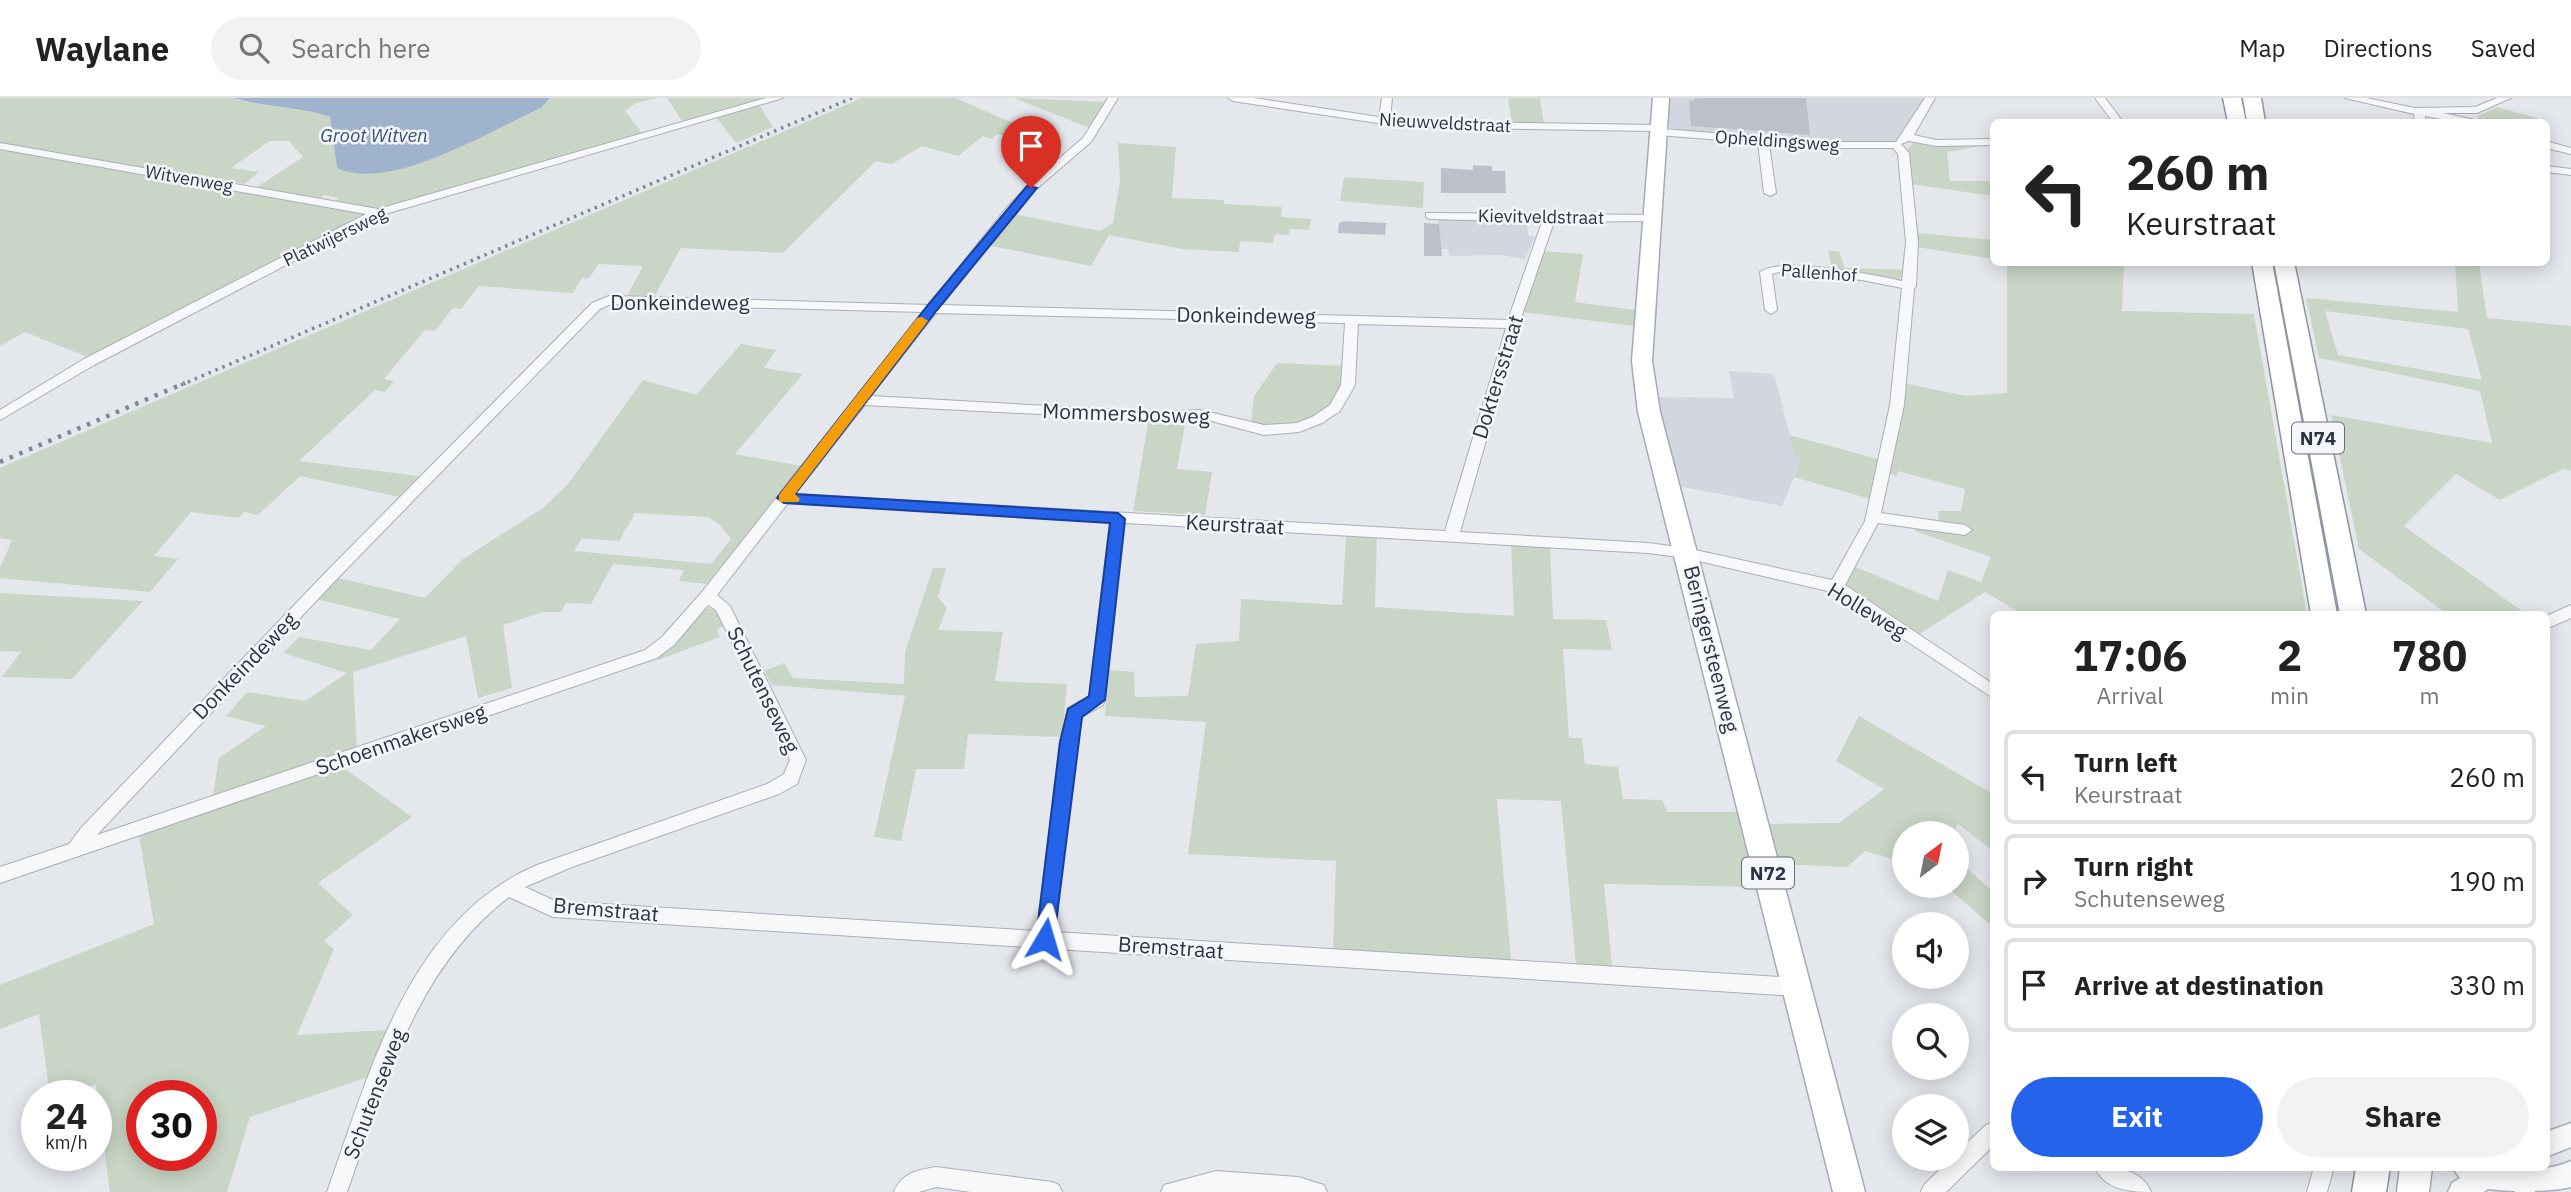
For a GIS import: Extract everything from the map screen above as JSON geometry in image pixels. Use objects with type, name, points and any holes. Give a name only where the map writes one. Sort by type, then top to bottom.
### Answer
[{"type":"highway","points":[[2232,98],[2236,119]]},
{"type":"highway","points":[[2252,98],[2256,119]]},
{"type":"highway","name":"N74","points":[[2263,266],[2323,611]]},
{"type":"highway","name":"N74","points":[[2285,266],[2352,611]]},
{"type":"highway","points":[[2370,1192],[2373,1171]]},
{"type":"main road","name":"Beringersteenweg","points":[[1661,98],[1642,361],[1649,412],[1849,1192]]},
{"type":"main road","points":[[2413,1192],[2416,1171]]},
{"type":"street","name":"Platwijersweg","points":[[0,416],[117,347],[378,213],[778,98]]},
{"type":"street","points":[[707,596],[932,308],[1031,188],[1087,140],[1113,98]]},
{"type":"street","name":"Nieuwveldstraat","points":[[1233,98],[1384,122],[1658,130]]},
{"type":"street","points":[[1384,122],[1387,98]]},
{"type":"street","points":[[1836,587],[1873,517],[1897,405],[1912,242],[1902,141],[1930,98]]},
{"type":"street","points":[[2100,98],[2116,119]]},
{"type":"street","points":[[2350,98],[2419,116],[2446,119]]},
{"type":"street","points":[[2419,116],[2477,110],[2506,98]]},
{"type":"street","points":[[2474,119],[2477,110]]},
{"type":"street","name":"Opheldingsweg","points":[[1658,130],[1763,140],[1990,142]]},
{"type":"street","points":[[1763,140],[1770,193]]},
{"type":"street","name":"Witvenweg","points":[[0,146],[378,213]]},
{"type":"street","points":[[2565,150],[2565,171]]},
{"type":"street","name":"Kievitveldstraat","points":[[1430,215],[1549,219],[1652,217]]},
{"type":"street","name":"Doktersstraat","points":[[1451,536],[1513,324],[1549,219]]},
{"type":"street","name":"Pallenhof","points":[[1771,310],[1766,272],[1778,268],[1862,276],[1910,286]]},
{"type":"street","name":"Donkeindeweg","points":[[74,851],[87,833],[272,637],[601,303],[615,299],[1513,324]]},
{"type":"street","name":"Mommersbosweg","points":[[860,400],[1157,416],[1200,414],[1264,430],[1299,427],[1328,414],[1345,395],[1350,376],[1352,318]]},
{"type":"street","name":"Keurstraat","points":[[784,498],[1451,536],[1686,553]]},
{"type":"street","points":[[1873,517],[1965,530]]},
{"type":"street","points":[[1045,939],[1068,742],[1074,713],[1097,700],[1118,519]]},
{"type":"street","name":"Holleweg","points":[[1686,553],[1836,587],[1990,690]]},
{"type":"street","name":"Schoenmakersweg","points":[[74,851],[651,654],[668,640],[707,596]]},
{"type":"street","name":"Schutenseweg","points":[[337,1192],[403,1022],[426,977],[461,929],[508,888],[551,868],[773,789],[791,779],[798,760],[723,606],[707,596]]},
{"type":"street","points":[[2550,621],[2571,611]]},
{"type":"street","points":[[0,875],[74,851]]},
{"type":"street","name":"Bremstraat","points":[[508,888],[553,909],[1797,987]]},
{"type":"street","points":[[1931,1192],[1990,1135]]},
{"type":"street","points":[[2550,1143],[2571,1135]]},
{"type":"street","points":[[2111,1171],[2141,1192]]},
{"type":"street","points":[[2317,1192],[2323,1171]]},
{"type":"street","points":[[2460,1192],[2474,1172],[2522,1181],[2563,1179],[2571,1174]]},
{"type":"street","points":[[904,1192],[917,1180],[936,1177],[1052,1192]]},
{"type":"street","points":[[1171,1192],[1216,1181],[1297,1187],[1295,1190],[1317,1192]]},
{"type":"shaded area","points":[[1668,98],[1926,98],[1899,141],[1889,144],[1826,144],[1683,132],[1666,126]]},
{"type":"shaded area","points":[[1439,217],[1527,221],[1528,235],[1535,237],[1525,259],[1499,255],[1449,256],[1448,249],[1438,249]]},
{"type":"shaded area","points":[[1729,371],[1774,374],[1795,456],[1802,457],[1782,506],[1678,486],[1656,397],[1734,398]]},
{"type":"green space","points":[[0,98],[235,98],[306,111],[330,117],[337,167],[359,173],[384,172],[411,166],[440,155],[541,108],[550,98],[657,98],[636,103],[625,111],[642,133],[382,209],[335,202],[339,198],[324,195],[319,199],[257,187],[303,157],[289,141],[269,141],[231,168],[259,172],[244,184],[0,143]]},
{"type":"green space","points":[[667,98],[771,98],[682,121]]},
{"type":"green space","points":[[862,98],[955,98],[1034,132],[1027,138],[997,134],[992,139],[983,136],[958,156],[922,146],[892,164],[876,161],[783,253],[681,248],[654,297],[627,296],[643,266],[599,264],[589,278],[582,278],[573,293],[479,286],[461,309],[453,308],[435,331],[425,330],[384,379],[394,381],[385,392],[375,390],[299,461],[419,476],[400,497],[300,476],[258,515],[244,512],[239,518],[191,512],[154,556],[178,559],[150,592],[0,578],[0,568],[12,540],[0,538],[0,468]]},
{"type":"green space","points":[[1014,98],[1107,102],[1092,129]]},
{"type":"green space","points":[[1508,98],[1540,98],[1544,124],[1512,123]]},
{"type":"green space","points":[[759,105],[773,127],[736,143],[716,117]]},
{"type":"green space","points":[[2497,107],[2538,119],[2477,119],[2478,116]]},
{"type":"green space","points":[[1118,143],[1176,147],[1172,198],[1224,200],[1224,204],[1282,207],[1281,217],[1311,219],[1309,230],[1290,229],[1289,235],[1275,234],[1273,243],[1240,241],[1239,252],[1182,249],[1109,235],[1091,266],[987,245],[1014,214],[1100,231],[1113,223],[1120,181]]},
{"type":"green space","points":[[1914,143],[1946,146],[1990,144],[1947,152],[1950,181],[1990,181],[1990,196],[1911,184],[1907,149]]},
{"type":"green space","points":[[0,149],[365,213],[90,358],[25,332],[0,346]]},
{"type":"green space","points":[[1344,177],[1424,182],[1423,208],[1340,201]]},
{"type":"green space","points":[[1918,233],[1990,240],[1990,259],[1917,247]]},
{"type":"green space","points":[[1828,250],[1839,252],[1845,268],[1906,270],[1904,276],[1898,280],[1832,271]]},
{"type":"green space","points":[[1542,251],[1583,254],[1575,302],[1635,310],[1634,326],[1522,312]]},
{"type":"green space","points":[[2007,266],[2124,266],[2122,311],[2254,314],[2306,611],[2017,611],[1985,592],[1918,635],[1848,588],[1846,582],[1853,566],[1938,601],[1948,570],[1981,582],[1991,557],[1915,531],[1918,522],[1939,526],[1938,511],[1961,511],[1965,489],[1898,471],[1897,476],[1887,473],[1903,383],[1966,396],[2007,393]]},
{"type":"green space","points":[[2455,266],[2479,266],[2487,318],[2571,326],[2571,471],[2563,469],[2500,500],[2456,474],[2404,526],[2522,611],[2443,611],[2359,549],[2331,415],[2492,443],[2480,391],[2319,358],[2306,298],[2458,312]],"holes":[[[2325,311],[2468,329],[2482,380],[2338,355]]]},
{"type":"green space","points":[[741,344],[776,350],[764,368],[803,374],[735,454],[801,466],[707,584],[679,581],[684,570],[613,564],[591,604],[566,603],[561,612],[543,612],[503,625],[512,688],[478,698],[466,636],[353,672],[357,750],[212,800],[219,758],[266,726],[226,716],[247,692],[305,701],[347,673],[283,653],[299,637],[371,650],[400,619],[316,599],[338,578],[425,598],[463,559],[543,508],[568,484],[643,380],[696,395]],"holes":[[[635,513],[708,517],[720,525],[731,539],[711,564],[574,551],[582,538],[619,541]]]},
{"type":"green space","points":[[1277,363],[1346,366],[1340,393],[1324,411],[1301,422],[1275,425],[1251,423],[1254,396]]},
{"type":"green space","points":[[1148,423],[1185,425],[1177,469],[1212,472],[1205,515],[1133,511]]},
{"type":"green space","points":[[1789,435],[1878,459],[1870,499],[1794,477],[1801,458],[1795,456]]},
{"type":"green space","points":[[1346,534],[1377,535],[1375,607],[1514,616],[1511,543],[1550,546],[1553,619],[1606,620],[1612,650],[1563,649],[1569,738],[1582,738],[1585,764],[1618,767],[1623,799],[1662,800],[1667,812],[1740,812],[1758,887],[1604,884],[1612,966],[1576,964],[1561,801],[1497,799],[1511,961],[1333,950],[1336,861],[1188,854],[1206,722],[1105,716],[1109,670],[1134,672],[1135,697],[1188,696],[1196,644],[1239,641],[1241,599],[1342,605]]},
{"type":"green space","points":[[933,568],[946,568],[938,597],[947,608],[938,630],[1003,632],[995,681],[1067,684],[1062,737],[968,734],[964,769],[916,769],[901,841],[874,837],[905,696],[772,685],[764,671],[784,663],[793,678],[904,684],[905,652]]},
{"type":"green space","points":[[0,593],[143,601],[72,679],[2,677],[21,652],[0,651]]},
{"type":"green space","points":[[717,609],[727,625],[717,629],[720,637],[658,660],[657,655],[700,611]]},
{"type":"green space","points":[[1859,716],[1990,792],[1990,849],[1969,832],[1969,821],[1892,821],[1892,859],[1865,851],[1847,867],[1779,864],[1769,824],[1839,823],[1884,789],[1836,761]]},
{"type":"green space","points":[[341,766],[412,817],[318,883],[353,915],[324,941],[334,949],[297,1035],[387,1030],[368,1077],[250,1117],[227,1192],[110,1192],[107,1171],[112,1171],[112,1080],[48,1080],[39,1014],[0,1029],[0,985],[154,924],[139,835]]},
{"type":"green space","points":[[1969,870],[1990,889],[1990,924],[1960,898],[1969,898]]},
{"type":"water","name":"Groot Witven","points":[[235,98],[550,98],[541,108],[440,156],[412,166],[359,174],[337,168],[330,117]]},
{"type":"building","points":[[1698,98],[1806,98],[1810,135],[1691,126],[1689,102]]},
{"type":"building","points":[[1473,165],[1492,166],[1492,171],[1505,171],[1506,193],[1441,193],[1441,168],[1473,170]]},
{"type":"building","points":[[1339,223],[1386,223],[1385,235],[1338,233]]},
{"type":"building","points":[[1424,223],[1439,224],[1442,256],[1424,256]]},
{"type":"railway","points":[[181,385],[852,98]]},
{"type":"railway","points":[[0,462],[185,383]]},
{"type":"slow traffic","points":[[793,499],[784,498],[922,321]]},
{"type":"route","points":[[1031,188],[932,308],[784,498],[1118,519],[1097,700],[1074,713],[1068,742],[1045,939]]}]
